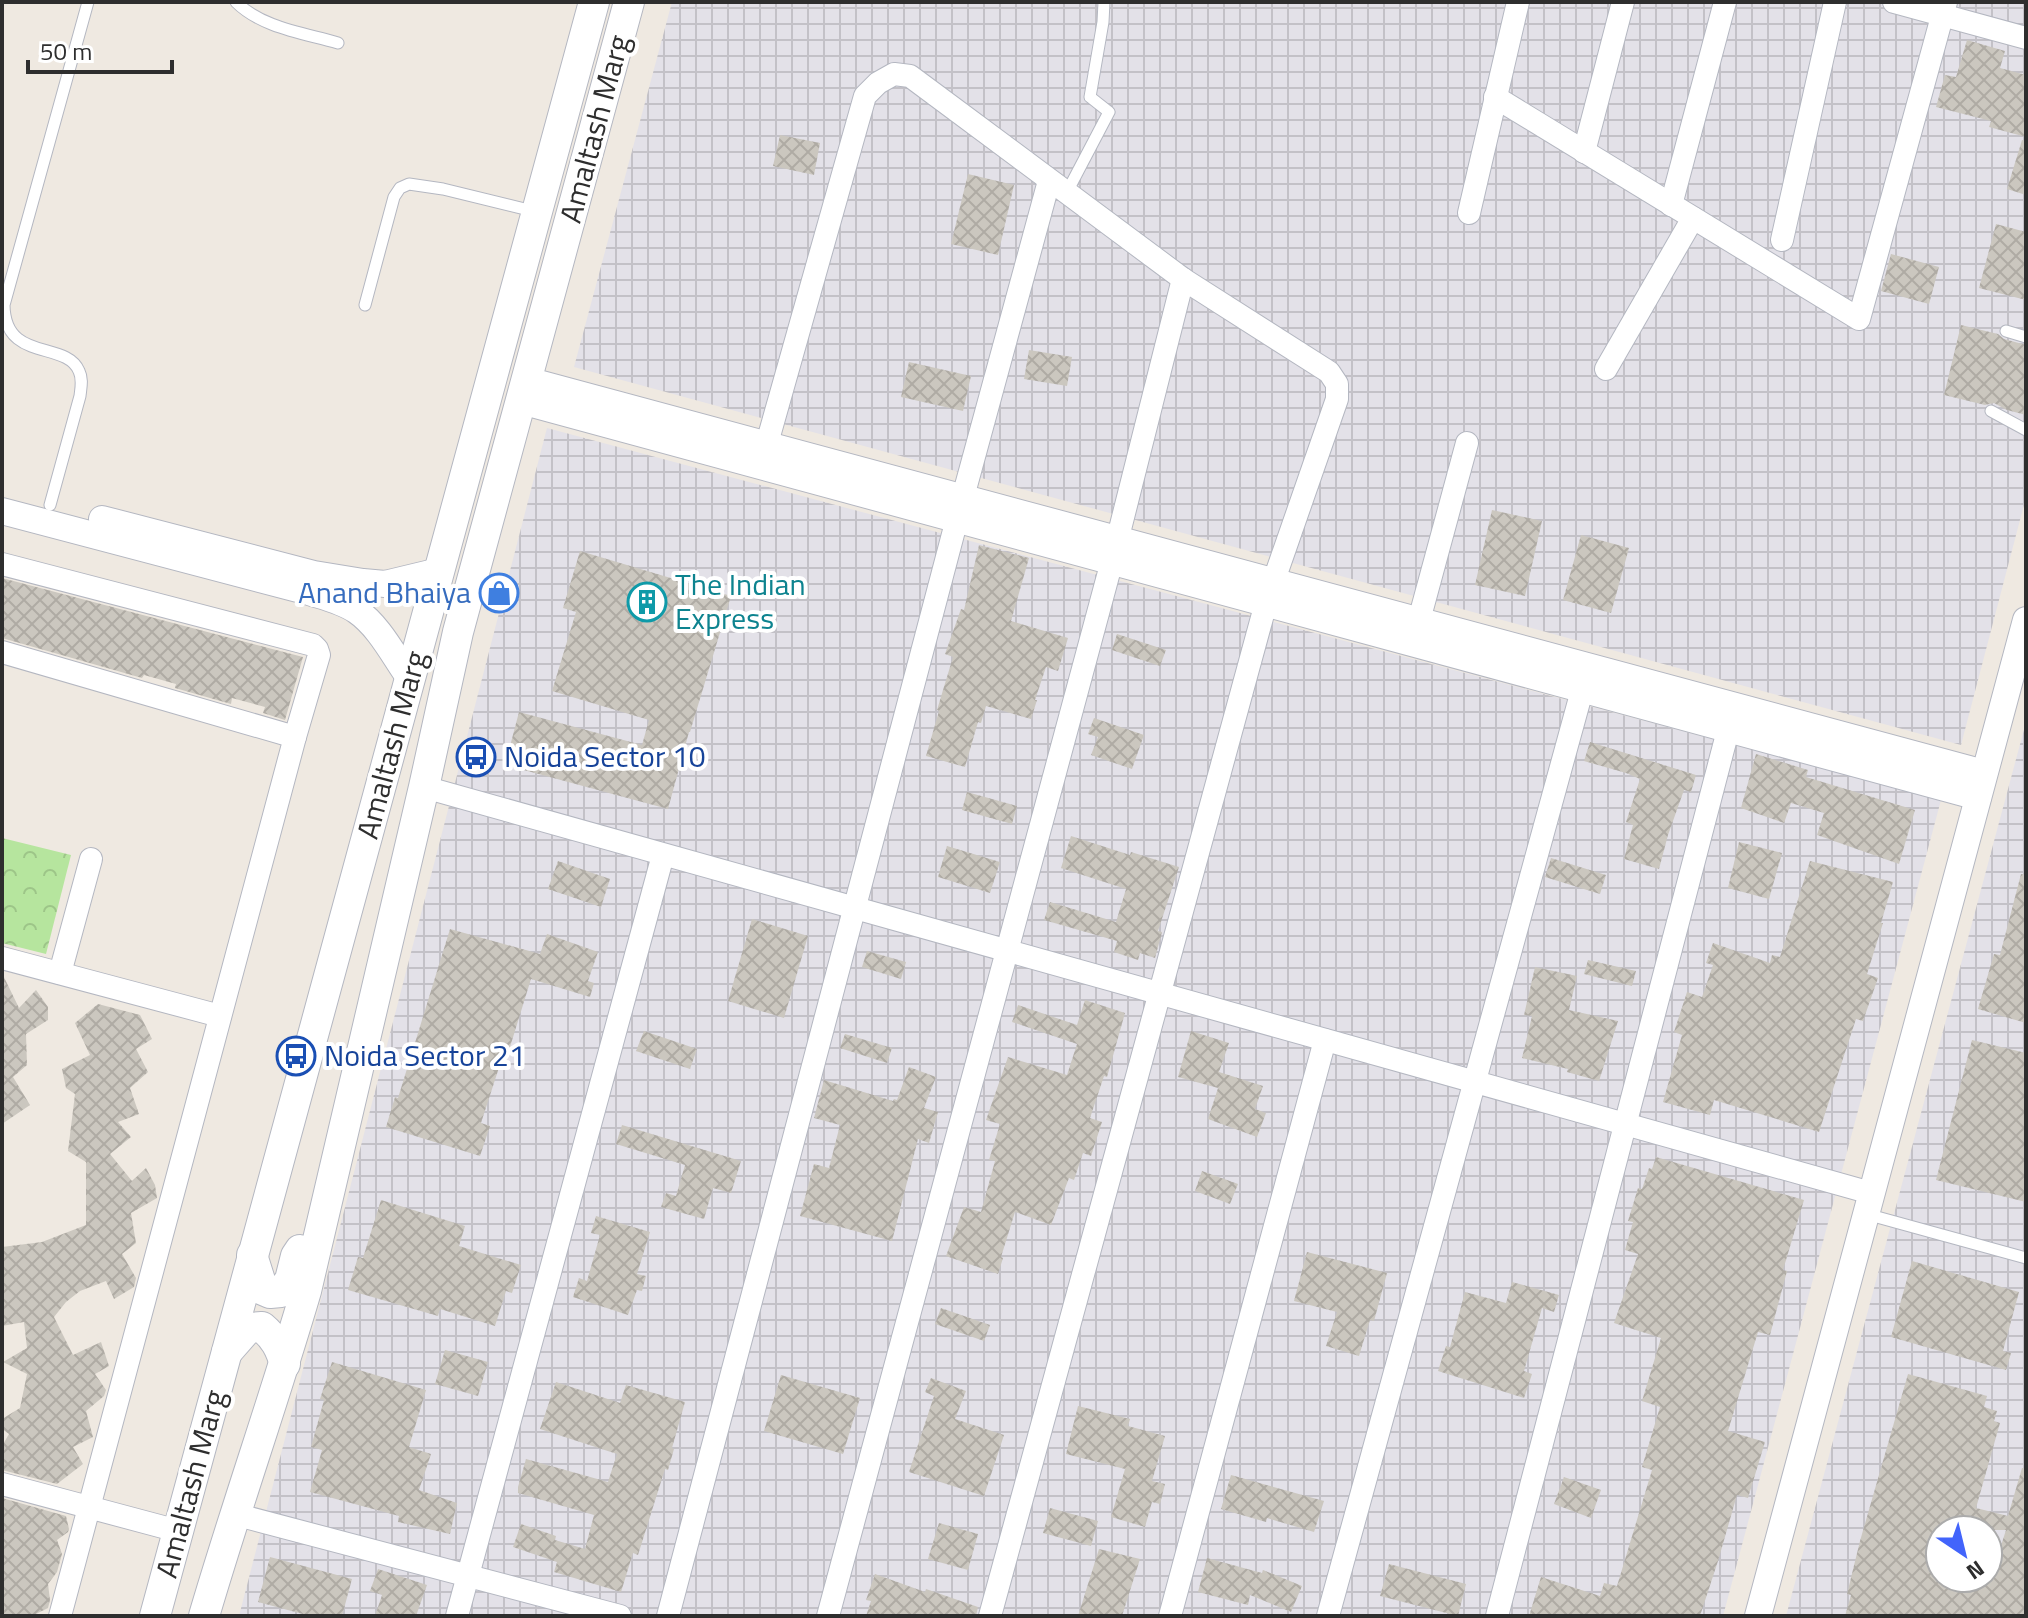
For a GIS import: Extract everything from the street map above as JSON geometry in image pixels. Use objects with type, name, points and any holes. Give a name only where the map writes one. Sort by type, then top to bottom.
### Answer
[{"type":"main road","name":"Amaltash Marg","points":[[155,1616],[252,1255],[302,1039],[439,571],[594,2]]},
{"type":"main road","name":"Amaltash Marg","points":[[204,1616],[306,1291],[458,632],[629,2]]},
{"type":"main road","name":"Amaltash Marg","points":[[252,1255],[263,1290],[281,1292],[290,1280],[301,1247],[320,1234]]},
{"type":"main road","name":"Amaltash Marg","points":[[227,1352],[248,1328],[262,1327],[273,1337],[285,1364]]},
{"type":"street","points":[[1469,213],[1518,2]]},
{"type":"street","points":[[1584,152],[1623,2]]},
{"type":"street","points":[[1671,205],[1725,2]]},
{"type":"street","points":[[1782,240],[1835,2]]},
{"type":"street","points":[[1894,2],[1944,9],[2026,38]]},
{"type":"street","points":[[1495,97],[1859,319],[1944,9]]},
{"type":"street","points":[[764,455],[865,96],[878,83],[894,74],[910,76],[1183,279],[1329,372],[1337,384],[1337,399],[1269,592],[990,1616]]},
{"type":"street","points":[[668,1616],[960,508],[1058,187]]},
{"type":"street","points":[[1606,369],[1693,218]]},
{"type":"street","points":[[828,1616],[1115,550],[1183,279]]},
{"type":"street","points":[[524,390],[1981,785]]},
{"type":"street","points":[[1416,632],[1467,443]]},
{"type":"street","points":[[2,493],[50,505],[190,551],[345,604],[363,616]]},
{"type":"street","points":[[2,511],[190,551],[375,584],[439,571]]},
{"type":"street","points":[[2,564],[313,645],[319,655],[60,1616]]},
{"type":"street","points":[[375,584],[362,591],[357,604],[409,677]]},
{"type":"street","points":[[1758,1616],[2026,620]]},
{"type":"street","points":[[2,652],[295,737]]},
{"type":"street","points":[[1328,1616],[1586,678]]},
{"type":"street","points":[[1497,1616],[1732,718]]},
{"type":"street","points":[[424,787],[1626,1124],[1869,1203]]},
{"type":"street","points":[[457,1616],[663,855]]},
{"type":"street","points":[[60,973],[91,859]]},
{"type":"street","points":[[2,958],[220,1016]]},
{"type":"street","points":[[1170,1616],[1325,1040]]},
{"type":"street","points":[[2,1484],[178,1531]]},
{"type":"street","points":[[234,1514],[620,1616]]},
{"type":"lane","points":[[50,505],[82,379],[78,367],[69,359],[26,343],[11,333],[4,320],[4,305],[88,2]]},
{"type":"lane","points":[[236,2],[263,21],[338,43]]},
{"type":"lane","points":[[1058,187],[1109,112],[1090,97],[1104,2]]},
{"type":"lane","points":[[365,305],[394,197],[400,188],[409,184],[443,189],[538,212]]},
{"type":"lane","points":[[2006,331],[2026,337]]},
{"type":"lane","points":[[1991,411],[2026,430]]},
{"type":"lane","points":[[1869,1203],[2026,1258]]},
{"type":"shaded area","points":[[672,2],[2026,2],[2026,497],[1961,745],[574,367]]},
{"type":"shaded area","points":[[547,428],[1941,800],[1723,1616],[239,1616]]},
{"type":"shaded area","points":[[2026,722],[2026,1616],[1786,1616]]},
{"type":"green space","points":[[2,838],[71,855],[46,954],[2,943]]},
{"type":"building","points":[[1967,40],[2005,51],[2000,68],[2026,75],[2026,137],[1989,127],[1991,121],[1936,107],[1945,75],[1956,77]]},
{"type":"building","points":[[780,135],[820,143],[814,175],[773,166]]},
{"type":"building","points":[[2022,140],[2026,141],[2026,195],[2007,189]]},
{"type":"building","points":[[968,174],[1014,185],[998,255],[951,244]]},
{"type":"building","points":[[1996,224],[2026,232],[2026,300],[1979,288]]},
{"type":"building","points":[[1891,254],[1939,267],[1929,304],[1881,291]]},
{"type":"building","points":[[1961,325],[2026,345],[2026,415],[1994,403],[1985,405],[1944,395]]},
{"type":"building","points":[[1029,350],[1072,357],[1067,386],[1024,379]]},
{"type":"building","points":[[909,362],[971,376],[963,411],[901,397]]},
{"type":"building","points":[[1492,510],[1542,521],[1525,596],[1475,585]]},
{"type":"building","points":[[1581,535],[1629,548],[1611,613],[1563,600]]},
{"type":"building","points":[[979,545],[1029,558],[1011,621],[1068,638],[1058,671],[1046,667],[1031,719],[986,706],[965,767],[926,756],[953,657],[945,654],[961,609],[964,610]]},
{"type":"building","points":[[580,551],[731,596],[668,809],[505,765],[519,712],[642,745],[649,720],[552,691],[576,612],[563,608]]},
{"type":"building","points":[[2,578],[303,657],[285,720],[263,713],[265,707],[232,698],[231,704],[175,688],[176,684],[144,675],[142,678],[2,638]]},
{"type":"building","points":[[1117,634],[1166,650],[1160,666],[1112,650]]},
{"type":"building","points":[[1094,718],[1144,735],[1132,769],[1091,755],[1098,737],[1088,734]]},
{"type":"building","points":[[1590,742],[1696,775],[1691,792],[1684,790],[1659,869],[1624,859],[1633,825],[1626,822],[1640,779],[1584,761]]},
{"type":"building","points":[[1756,754],[1808,770],[1806,777],[1915,810],[1899,864],[1817,835],[1824,813],[1791,803],[1784,823],[1741,808]]},
{"type":"building","points":[[967,792],[1017,806],[1012,824],[962,810]]},
{"type":"building","points":[[1071,836],[1179,867],[1158,931],[1162,932],[1155,958],[1140,953],[1138,960],[1114,952],[1117,941],[1044,920],[1050,902],[1116,922],[1126,889],[1061,868]]},
{"type":"building","points":[[1739,842],[1782,853],[1769,899],[1728,888]]},
{"type":"building","points":[[947,846],[1000,862],[990,893],[938,877]]},
{"type":"building","points":[[1551,858],[1606,875],[1600,894],[1545,877]]},
{"type":"building","points":[[558,861],[610,879],[601,907],[548,889]]},
{"type":"building","points":[[1810,861],[1893,882],[1867,974],[1878,978],[1863,1021],[1856,1019],[1819,1132],[1714,1100],[1710,1115],[1663,1102],[1682,1035],[1674,1032],[1687,992],[1702,997],[1713,965],[1706,963],[1713,943],[1770,963],[1772,955],[1780,957]]},
{"type":"building","points":[[2021,874],[2026,875],[2026,1023],[1978,1009],[1994,954],[2000,955]]},
{"type":"building","points":[[752,919],[808,936],[784,1018],[728,1001]]},
{"type":"building","points":[[450,929],[540,954],[547,934],[598,952],[588,981],[594,983],[590,997],[531,979],[510,1047],[506,1046],[481,1123],[490,1126],[480,1156],[386,1127],[395,1097],[398,1098]]},
{"type":"building","points":[[867,951],[906,962],[901,979],[862,967]]},
{"type":"building","points":[[1588,960],[1636,971],[1632,986],[1584,974]]},
{"type":"building","points":[[1535,967],[1577,976],[1569,1010],[1618,1021],[1599,1081],[1567,1072],[1568,1069],[1522,1058],[1532,1016],[1524,1015]]},
{"type":"building","points":[[2,973],[19,1008],[36,990],[48,1007],[48,1020],[26,1034],[27,1065],[13,1077],[30,1105],[2,1124]]},
{"type":"building","points":[[1085,1000],[1125,1013],[1107,1077],[1104,1076],[1090,1118],[1102,1122],[1091,1156],[1083,1153],[1074,1180],[1069,1178],[1051,1225],[1015,1212],[998,1274],[946,1256],[964,1207],[981,1212],[995,1161],[989,1160],[1000,1124],[986,1120],[1008,1057],[1067,1075],[1077,1044],[1012,1022],[1018,1005],[1077,1025]]},
{"type":"building","points":[[98,1004],[140,1015],[152,1039],[136,1049],[148,1072],[130,1088],[139,1114],[118,1122],[131,1137],[110,1154],[132,1181],[146,1168],[155,1185],[157,1198],[131,1213],[136,1243],[122,1254],[136,1278],[134,1287],[114,1299],[106,1281],[80,1291],[54,1317],[73,1355],[101,1342],[109,1366],[95,1374],[106,1390],[104,1396],[86,1411],[93,1437],[73,1447],[83,1464],[57,1484],[2,1470],[2,1446],[9,1434],[2,1429],[2,1419],[20,1408],[27,1374],[3,1362],[27,1348],[24,1322],[2,1326],[2,1247],[42,1242],[86,1225],[86,1162],[68,1151],[75,1094],[66,1088],[62,1069],[90,1055],[75,1023]]},
{"type":"building","points":[[644,1031],[697,1049],[690,1069],[636,1051]]},
{"type":"building","points":[[1191,1031],[1229,1043],[1219,1072],[1263,1086],[1255,1109],[1266,1113],[1257,1137],[1208,1119],[1218,1088],[1178,1077]]},
{"type":"building","points":[[845,1034],[892,1048],[887,1063],[840,1048]]},
{"type":"building","points":[[1972,1040],[2026,1053],[2026,1202],[1936,1180]]},
{"type":"building","points":[[909,1067],[936,1077],[924,1108],[938,1112],[929,1143],[918,1139],[892,1241],[800,1216],[814,1164],[829,1168],[840,1125],[814,1118],[824,1080],[893,1101],[897,1100]]},
{"type":"building","points":[[622,1125],[741,1161],[731,1193],[713,1188],[704,1219],[661,1207],[666,1193],[676,1196],[685,1165],[616,1144]]},
{"type":"building","points":[[1656,1157],[1804,1200],[1783,1270],[1787,1271],[1770,1335],[1758,1332],[1728,1431],[1765,1442],[1748,1498],[1737,1495],[1700,1616],[1529,1616],[1541,1577],[1600,1596],[1604,1583],[1617,1586],[1652,1470],[1642,1467],[1660,1407],[1642,1401],[1661,1338],[1614,1323],[1638,1254],[1625,1250],[1633,1222],[1628,1221],[1638,1188],[1642,1189]]},
{"type":"building","points":[[1202,1171],[1238,1184],[1230,1204],[1195,1191]]},
{"type":"building","points":[[381,1200],[465,1226],[459,1246],[521,1265],[512,1293],[506,1291],[495,1326],[440,1309],[438,1316],[348,1290],[358,1257],[363,1258]]},
{"type":"building","points":[[596,1216],[650,1232],[637,1274],[646,1276],[642,1291],[637,1290],[628,1315],[573,1297],[579,1278],[587,1281],[600,1235],[591,1233]]},
{"type":"building","points":[[1307,1252],[1387,1273],[1374,1321],[1370,1320],[1359,1356],[1326,1346],[1337,1312],[1294,1301]]},
{"type":"building","points":[[1912,1261],[2019,1292],[2003,1351],[2011,1353],[2006,1370],[1891,1337]]},
{"type":"building","points":[[1512,1282],[1559,1295],[1554,1312],[1542,1308],[1524,1371],[1532,1374],[1524,1398],[1438,1371],[1446,1346],[1450,1347],[1465,1292],[1506,1303]]},
{"type":"building","points":[[941,1308],[990,1325],[984,1341],[935,1324]]},
{"type":"building","points":[[445,1350],[488,1362],[478,1396],[435,1384]]},
{"type":"building","points":[[332,1362],[426,1390],[409,1447],[431,1454],[419,1490],[457,1503],[450,1534],[398,1522],[399,1516],[310,1492],[322,1450],[311,1447],[324,1400],[320,1399]]},
{"type":"building","points":[[1908,1374],[1987,1396],[1984,1407],[1997,1411],[1994,1421],[2000,1423],[1976,1508],[2000,1514],[1924,1514],[1924,1594],[2004,1594],[2004,1515],[2008,1516],[2022,1468],[2026,1468],[2026,1616],[1845,1616],[1851,1595],[1847,1594]]},
{"type":"building","points":[[781,1375],[860,1398],[843,1454],[764,1431]]},
{"type":"building","points":[[931,1378],[966,1391],[955,1419],[1004,1435],[984,1496],[909,1472],[934,1396],[925,1392]]},
{"type":"building","points":[[556,1382],[620,1403],[626,1385],[685,1402],[668,1470],[665,1469],[638,1555],[633,1553],[621,1592],[554,1572],[557,1562],[513,1547],[521,1524],[556,1536],[555,1540],[585,1549],[594,1515],[518,1493],[526,1459],[608,1482],[617,1454],[540,1429]]},
{"type":"building","points":[[1078,1406],[1130,1419],[1128,1426],[1165,1436],[1152,1481],[1165,1484],[1160,1504],[1152,1502],[1145,1527],[1111,1517],[1125,1469],[1066,1454]]},
{"type":"building","points":[[1231,1475],[1324,1501],[1314,1532],[1221,1509]]},
{"type":"building","points":[[1564,1477],[1601,1490],[1591,1518],[1554,1504]]},
{"type":"building","points":[[2,1498],[66,1516],[69,1529],[57,1540],[62,1554],[57,1572],[48,1584],[48,1608],[32,1616],[2,1616]]},
{"type":"building","points":[[1050,1508],[1098,1521],[1091,1546],[1043,1533]]},
{"type":"building","points":[[939,1523],[978,1534],[968,1570],[928,1559]]},
{"type":"building","points":[[1099,1549],[1140,1559],[1122,1616],[1078,1616]]},
{"type":"building","points":[[270,1557],[352,1579],[342,1616],[310,1616],[258,1602]]},
{"type":"building","points":[[1207,1558],[1262,1573],[1263,1570],[1302,1586],[1291,1612],[1250,1595],[1248,1605],[1198,1592]]},
{"type":"building","points":[[1389,1564],[1466,1584],[1458,1616],[1380,1596]]},
{"type":"building","points":[[378,1569],[427,1585],[416,1616],[375,1616],[382,1595],[370,1591]]},
{"type":"building","points":[[875,1574],[978,1607],[976,1616],[866,1616],[871,1601],[866,1600]]},
{"type":"place","name":"Anand Bhaiya","points":[[499,593]]},
{"type":"place","name":"The Indian Express","points":[[647,602]]},
{"type":"place","name":"Noida Sector 10","points":[[476,757]]},
{"type":"place","name":"Noida Sector 21","points":[[296,1056]]}]
